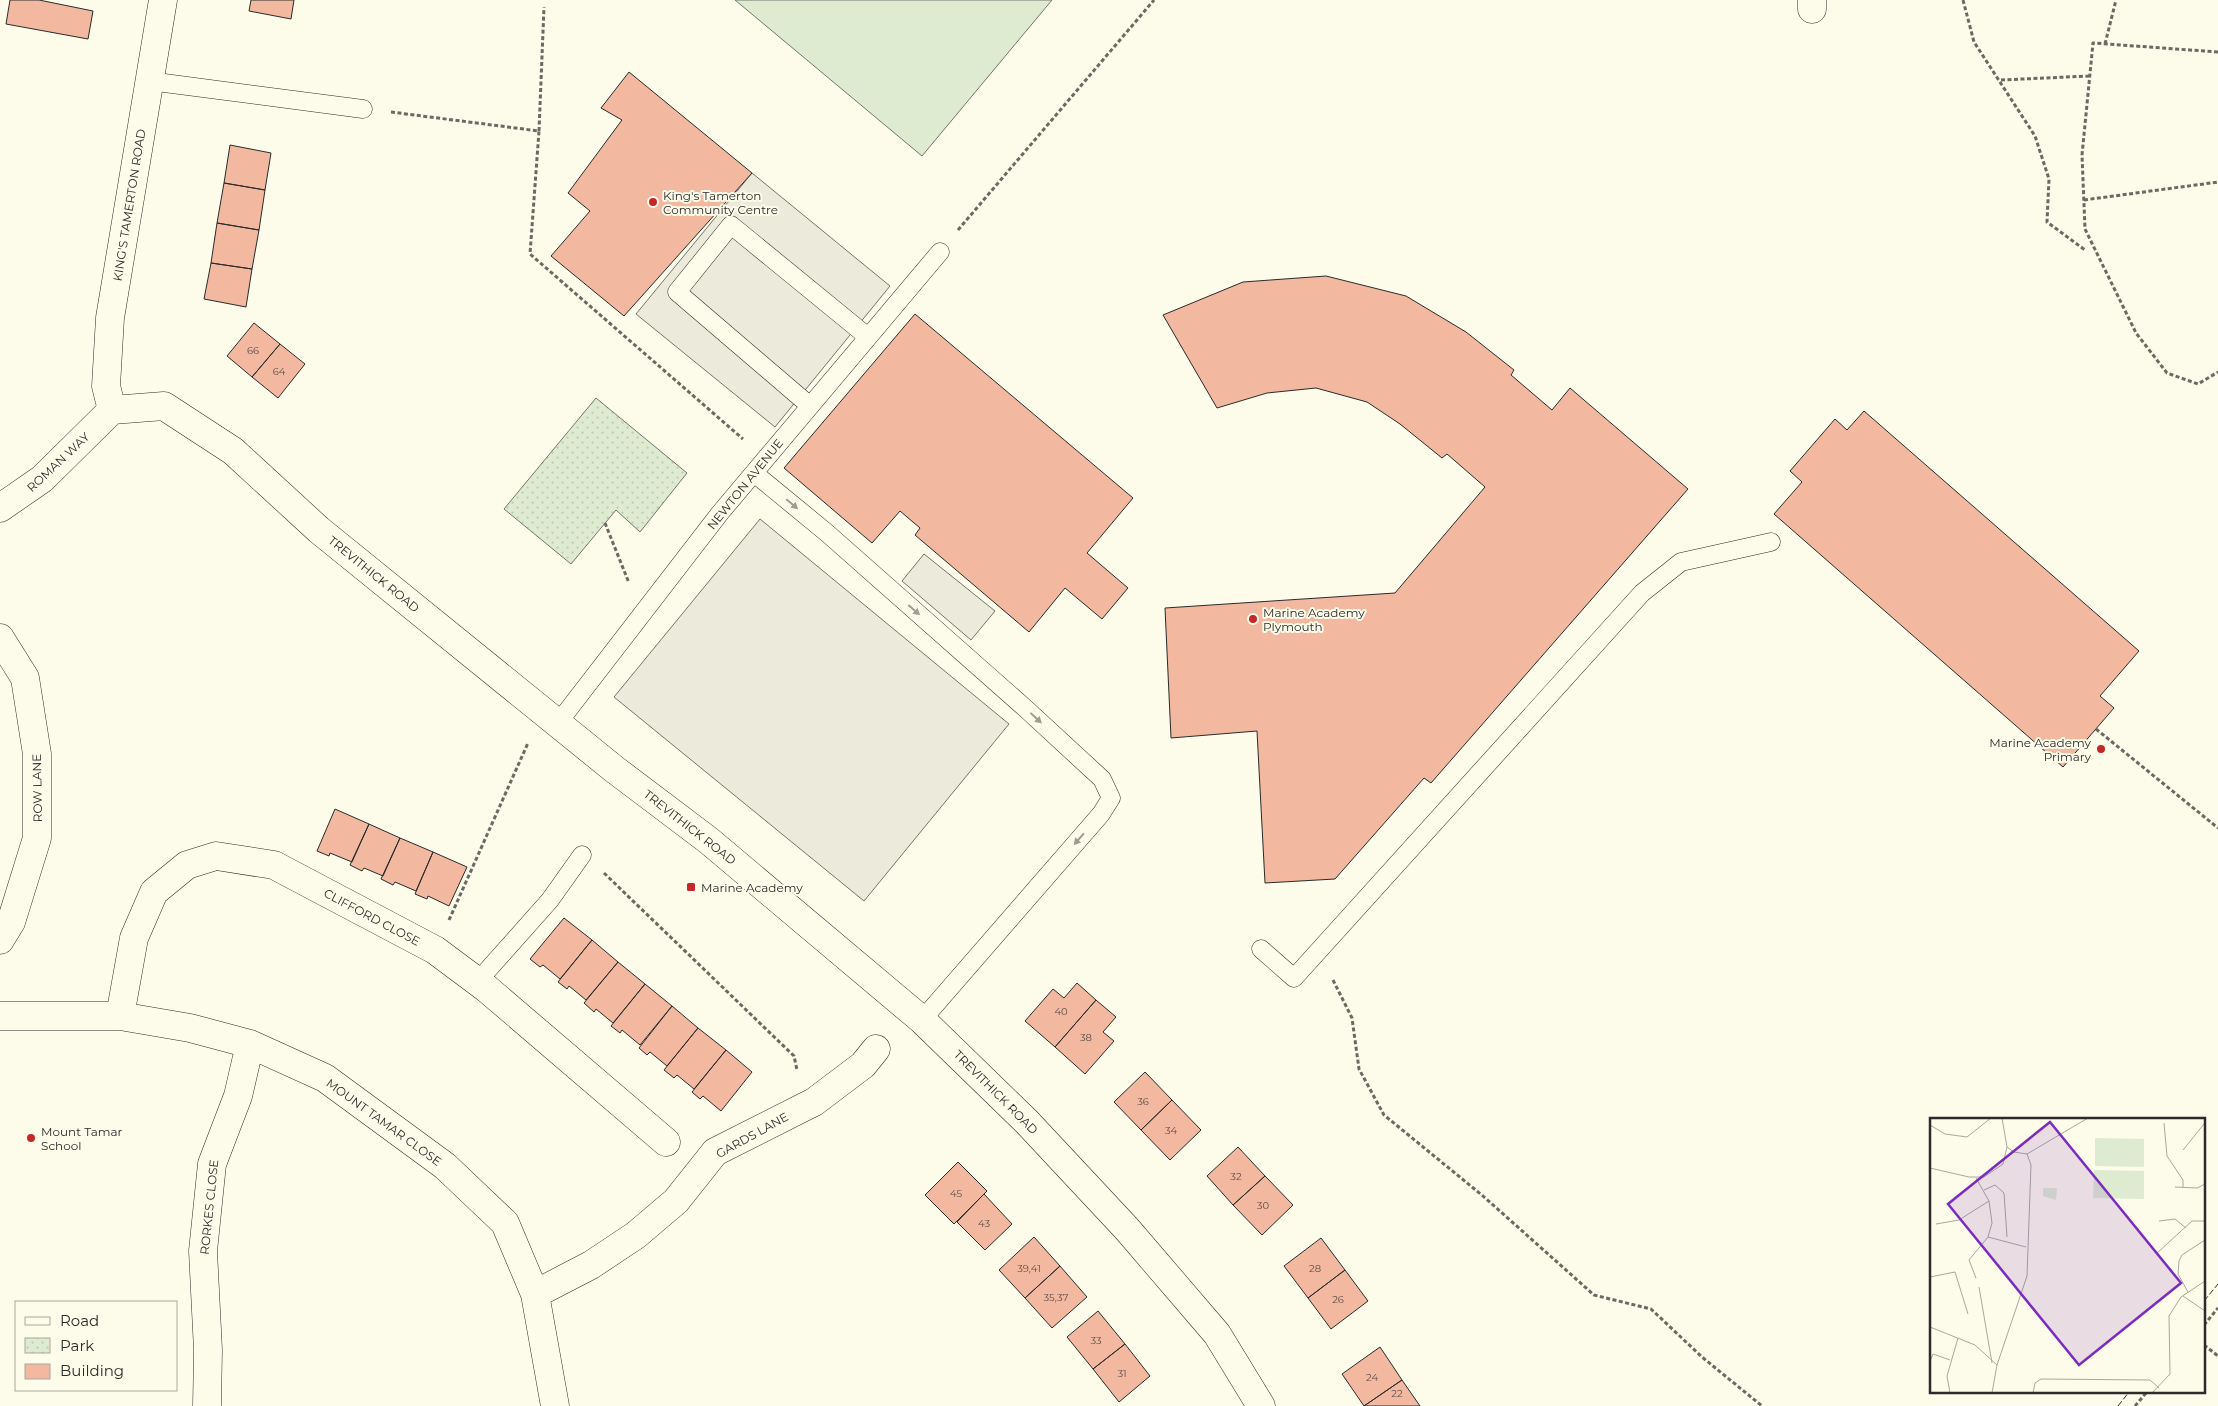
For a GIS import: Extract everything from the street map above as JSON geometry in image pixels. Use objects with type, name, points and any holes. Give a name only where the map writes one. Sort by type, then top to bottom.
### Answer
[{"type":"street","name":"KING'S TAMERTON ROAD","points":[[112,410],[106,386],[110,318],[162,0]]},
{"type":"street","name":"TREVITHICK ROAD","points":[[112,410],[164,406],[198,426],[233,451],[319,530],[708,840],[922,1020],[1027,1122],[1128,1229],[1217,1334],[1261,1406]]},
{"type":"street","name":"ROMAN WAY","points":[[0,508],[42,479],[112,410]]},
{"type":"street","name":"ROW LANE","points":[[0,638],[25,678],[37,754],[37,838],[11,922],[0,940]]},
{"type":"street","name":"CLIFFORD CLOSE","points":[[120,1016],[134,938],[154,892],[187,865],[216,856],[274,865],[435,950],[477,982],[666,1142]]},
{"type":"street","name":"MOUNT TAMAR CLOSE","points":[[0,1016],[120,1016],[190,1028],[250,1044],[325,1078],[445,1166],[505,1223],[535,1294],[555,1406]]},
{"type":"street","name":"RORKES CLOSE","points":[[207,1406],[208,1350],[203,1251],[212,1164],[238,1096],[250,1044]]},
{"type":"street","name":"GARDS LANE","points":[[535,1294],[591,1265],[636,1235],[676,1201],[715,1152],[814,1102],[863,1065],[876,1049]]},
{"type":"lane","points":[[149,81],[363,109]]},
{"type":"lane","points":[[809,405],[677,292],[731,225],[868,337]]},
{"type":"lane","name":"NEWTON AVENUE","points":[[550,716],[641,615],[720,513],[809,405],[940,252]]},
{"type":"lane","points":[[754,473],[827,533],[1032,714],[1102,778],[1111,798],[1095,821],[922,1020]]},
{"type":"lane","points":[[1261,949],[1294,978],[1642,593],[1681,562],[1771,542]]},
{"type":"lane","points":[[477,982],[550,900],[582,855]]},
{"type":"path","points":[[940,252],[1154,0]]},
{"type":"path","points":[[1963,0],[1974,42],[2035,136],[2049,179],[2047,222],[2084,250]]},
{"type":"path","points":[[2104,44],[2116,0]]},
{"type":"path","points":[[544,7],[539,132],[530,254],[766,458]]},
{"type":"path","points":[[2218,52],[2093,43],[2082,155],[2085,229],[2105,274],[2136,334],[2168,373],[2198,384],[2218,372]]},
{"type":"path","points":[[2000,80],[2089,76]]},
{"type":"path","points":[[363,109],[539,132]]},
{"type":"path","points":[[2084,200],[2218,182]]},
{"type":"path","points":[[605,523],[641,615]]},
{"type":"path","points":[[435,950],[550,716]]},
{"type":"path","points":[[2096,729],[2218,828]]},
{"type":"path","points":[[582,855],[602,871],[794,1056],[797,1071]]},
{"type":"path","points":[[1312,958],[1335,982],[1352,1018],[1359,1069],[1384,1115],[1483,1196],[1594,1295],[1652,1309],[1702,1357],[1762,1406]]},
{"type":"path","points":[[2206,1323],[2218,1308]]},
{"type":"path","points":[[2206,1347],[2218,1356]]},
{"type":"path","points":[[2135,1406],[2145,1394]]},
{"type":"green space","points":[[735,0],[1052,0],[922,156]]},
{"type":"green space","points":[[596,398],[687,473],[640,532],[616,510],[571,564],[504,509]]},
{"type":"shaded area","points":[[752,173],[890,286],[775,427],[636,314]]},
{"type":"shaded area","points":[[760,519],[1009,724],[864,901],[614,697]]},
{"type":"shaded area","points":[[924,554],[995,611],[971,640],[902,581]]},
{"type":"building","points":[[10,0],[39,0],[93,11],[88,39],[6,24]]},
{"type":"building","points":[[251,0],[294,0],[291,19],[249,11]]},
{"type":"building","name":"King's Tamerton Community Centre","points":[[629,72],[752,173],[624,316],[551,256],[590,211],[568,193],[622,120],[601,108]]},
{"type":"building","points":[[230,145],[271,153],[265,190],[224,183]]},
{"type":"building","points":[[224,183],[265,190],[259,230],[217,223]]},
{"type":"building","points":[[217,223],[259,230],[252,269],[211,263]]},
{"type":"building","points":[[211,263],[252,269],[246,307],[204,299]]},
{"type":"building","points":[[1326,276],[1406,296],[1466,332],[1514,370],[1511,375],[1552,410],[1570,388],[1688,489],[1431,783],[1424,778],[1335,879],[1265,883],[1257,731],[1171,738],[1165,608],[1395,593],[1485,487],[1447,454],[1442,458],[1400,424],[1367,402],[1316,388],[1267,393],[1217,408],[1163,315],[1243,282]]},
{"type":"building","points":[[915,314],[1133,498],[1087,553],[1128,588],[1102,619],[1065,588],[1029,632],[915,535],[920,528],[900,511],[872,543],[784,468]]},
{"type":"building","points":[[254,323],[280,344],[252,377],[227,356]]},
{"type":"building","points":[[280,344],[305,364],[278,398],[252,377]]},
{"type":"building","points":[[1864,411],[2139,651],[2100,696],[2114,708],[2063,767],[1774,514],[1802,482],[1790,471],[1835,419],[1847,430]]},
{"type":"building","points":[[335,809],[369,824],[352,862],[330,853],[329,856],[317,851]]},
{"type":"building","points":[[369,824],[400,838],[383,876],[364,868],[362,871],[350,865]]},
{"type":"building","points":[[400,838],[433,852],[416,891],[395,882],[393,885],[381,879]]},
{"type":"building","points":[[433,852],[467,867],[449,906],[428,896],[427,899],[415,894]]},
{"type":"building","points":[[564,918],[592,940],[560,979],[543,965],[540,967],[530,959]]},
{"type":"building","points":[[592,940],[618,962],[586,1000],[569,986],[567,989],[558,982]]},
{"type":"building","points":[[618,962],[645,984],[613,1023],[596,1009],[594,1012],[584,1003]]},
{"type":"building","points":[[1077,983],[1096,1000],[1055,1047],[1025,1021],[1053,989],[1064,998]]},
{"type":"building","points":[[645,984],[672,1006],[640,1045],[622,1030],[620,1033],[611,1026]]},
{"type":"building","points":[[1096,1000],[1116,1017],[1103,1032],[1114,1041],[1085,1074],[1055,1047]]},
{"type":"building","points":[[672,1006],[698,1028],[667,1066],[650,1052],[647,1055],[639,1048]]},
{"type":"building","points":[[698,1028],[726,1050],[694,1089],[677,1075],[674,1078],[664,1070]]},
{"type":"building","points":[[726,1050],[752,1072],[721,1111],[703,1096],[700,1099],[692,1092]]},
{"type":"building","points":[[1145,1072],[1172,1100],[1141,1130],[1114,1102]]},
{"type":"building","points":[[1172,1100],[1201,1130],[1170,1160],[1141,1130]]},
{"type":"building","points":[[1238,1147],[1265,1176],[1233,1205],[1207,1176]]},
{"type":"building","points":[[958,1162],[987,1191],[954,1224],[925,1195]]},
{"type":"building","points":[[1265,1176],[1293,1205],[1262,1235],[1233,1205]]},
{"type":"building","points":[[984,1194],[1012,1224],[985,1250],[957,1222]]},
{"type":"building","points":[[1034,1237],[1060,1266],[1025,1298],[999,1270]]},
{"type":"building","points":[[1321,1238],[1345,1270],[1308,1298],[1284,1266]]},
{"type":"building","points":[[1060,1266],[1087,1297],[1052,1328],[1025,1298]]},
{"type":"building","points":[[1345,1270],[1368,1301],[1331,1329],[1308,1298]]},
{"type":"building","points":[[1098,1311],[1125,1344],[1093,1369],[1067,1337]]},
{"type":"building","points":[[1125,1344],[1150,1376],[1119,1402],[1093,1369]]},
{"type":"building","points":[[1380,1347],[1402,1380],[1364,1406],[1342,1374]]},
{"type":"building","points":[[1402,1380],[1420,1406],[1364,1406]]},
{"type":"fence","points":[[2206,1299],[2218,1284]]},
{"type":"fence","points":[[2118,1406],[2127,1394]]},
{"type":"place","name":"King's Tamerton Community Centre","points":[[653,202]]},
{"type":"place","name":"Marine Academy Plymouth","points":[[1253,619]]},
{"type":"place","name":"Marine Academy Primary","points":[[2101,749]]},
{"type":"place","name":"Marine Academy","points":[[691,887]]},
{"type":"place","name":"Mount Tamar School","points":[[31,1138]]}]
